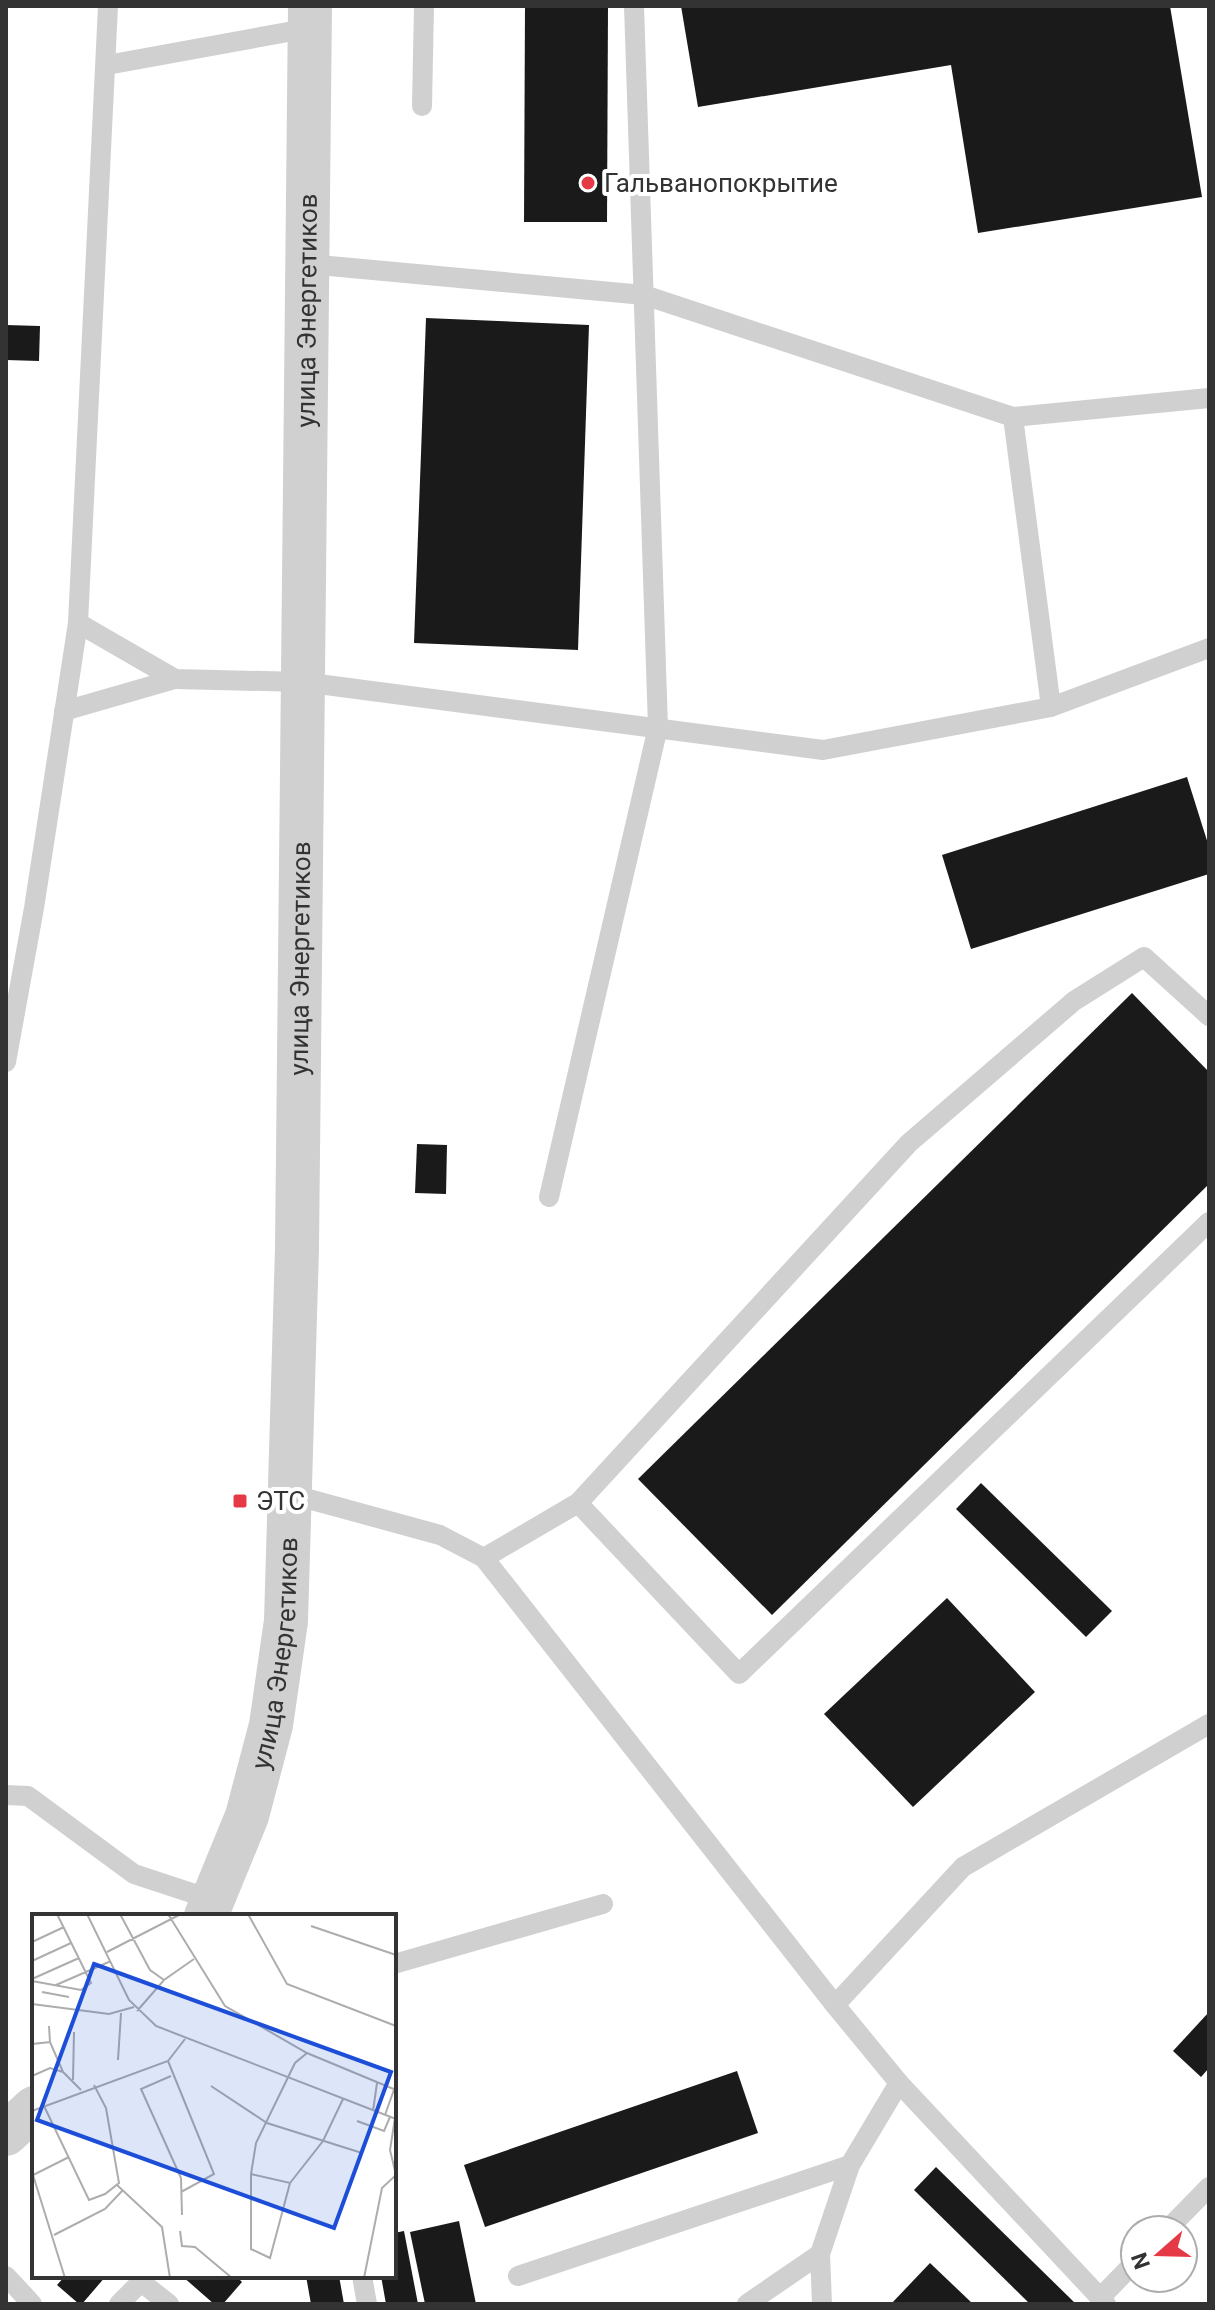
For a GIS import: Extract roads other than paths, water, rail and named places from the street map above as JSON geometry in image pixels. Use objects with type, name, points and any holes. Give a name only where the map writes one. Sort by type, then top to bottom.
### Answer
[{"type":"street","name":"улица Энергетиков","points":[[209,1908],[247,1816],[271,1725],[286,1621],[297,1248],[310,17]]},
{"type":"street","points":[[6,2134],[32,2110]]},
{"type":"lane","points":[[6,1062],[34,908],[78,623],[108,6]]},
{"type":"lane","points":[[422,106],[424,6]]},
{"type":"lane","points":[[549,1197],[658,727],[634,6]]},
{"type":"lane","points":[[107,65],[310,17]]},
{"type":"lane","points":[[308,264],[644,295],[1013,417],[1209,398]]},
{"type":"lane","points":[[1013,417],[1051,707]]},
{"type":"lane","points":[[78,623],[175,679]]},
{"type":"lane","points":[[64,711],[175,679],[303,682],[823,750],[1051,707],[1209,648]]},
{"type":"lane","points":[[484,1558],[578,1503],[909,1143],[1074,1001],[1144,957],[1209,1016]]},
{"type":"lane","points":[[578,1503],[739,1674],[1209,1222]]},
{"type":"lane","points":[[290,1494],[440,1535],[484,1558],[899,2083],[1103,2301],[1119,2282]]},
{"type":"lane","points":[[835,2005],[963,1867],[1209,1724]]},
{"type":"lane","points":[[6,1795],[28,1796],[134,1874],[209,1908]]},
{"type":"lane","points":[[396,1963],[603,1904]]},
{"type":"lane","points":[[822,2304],[820,2254],[850,2165],[899,2083]]},
{"type":"lane","points":[[518,2276],[850,2165]]},
{"type":"lane","points":[[1183,2214],[1209,2187]]},
{"type":"lane","points":[[747,2304],[820,2254]]},
{"type":"lane","points":[[6,2276],[32,2304]]},
{"type":"lane","points":[[362,2278],[367,2304]]},
{"type":"lane","points":[[119,2304],[141,2282],[169,2304]]},
{"type":"place","name":"Гальванопокрытие","points":[[588,183]]},
{"type":"place","name":"ЭТС","points":[[240,1501]]}]
